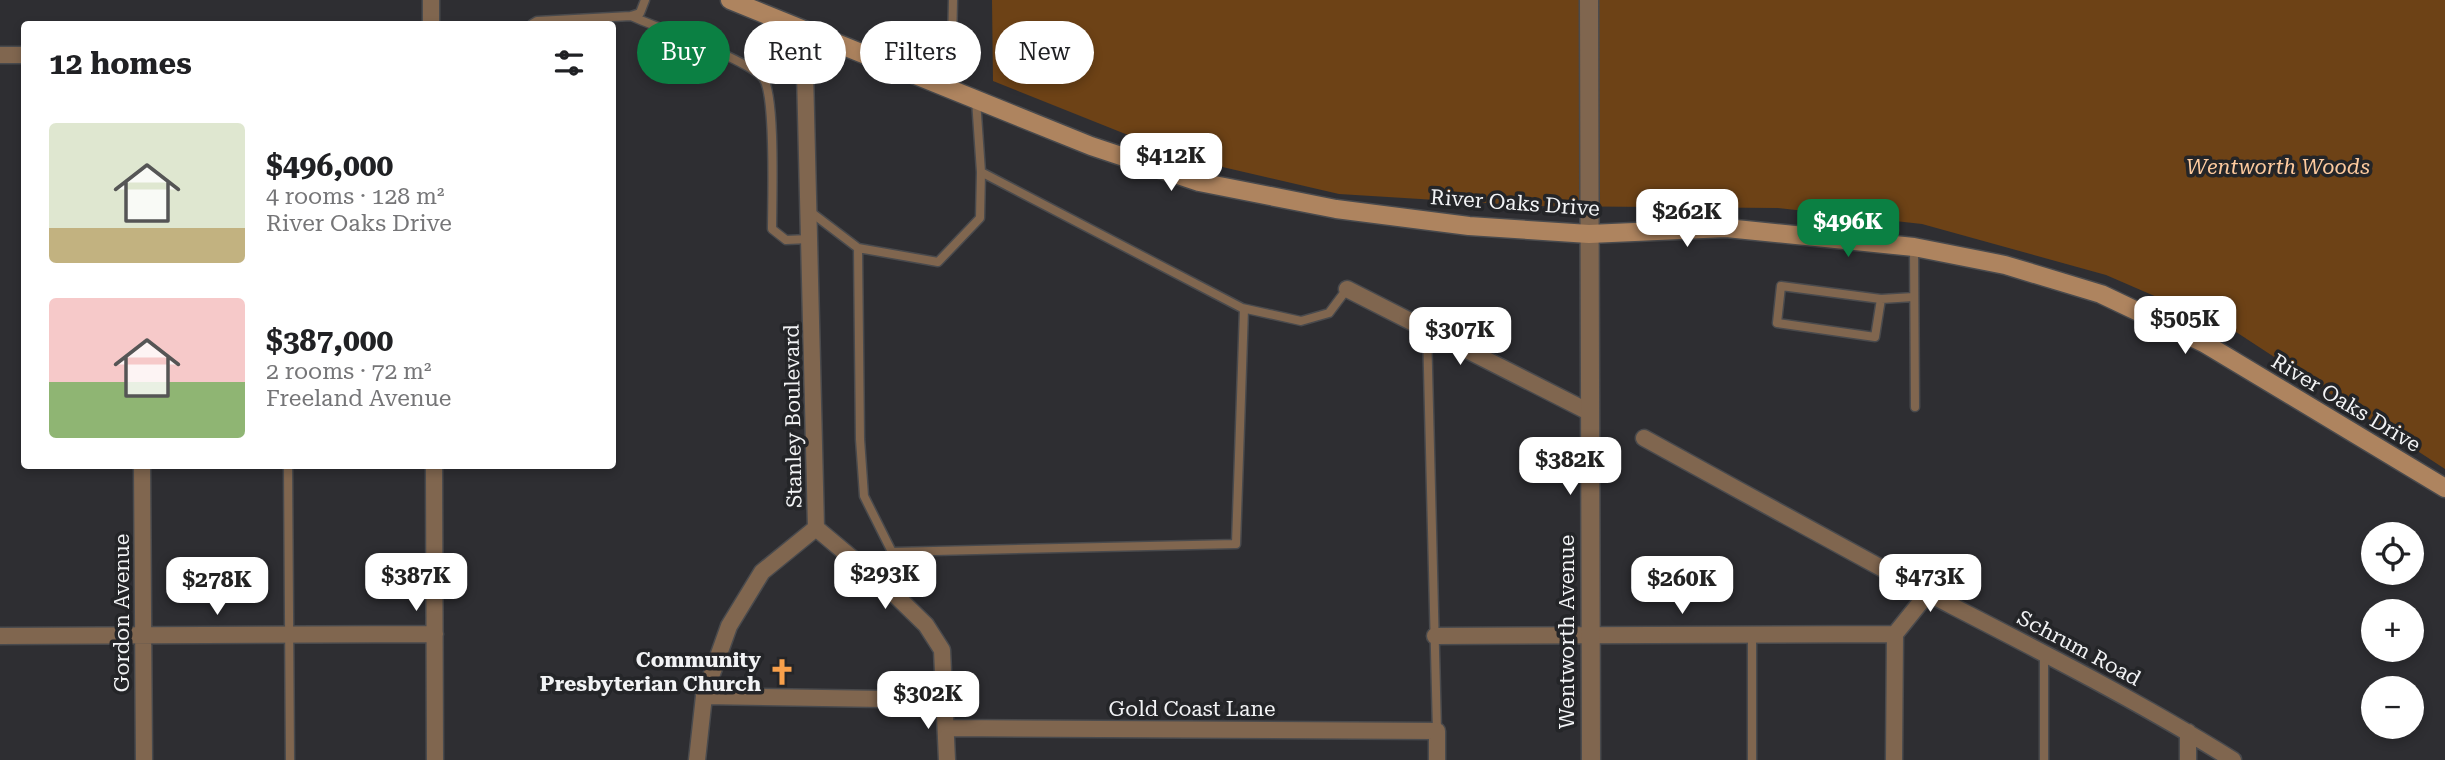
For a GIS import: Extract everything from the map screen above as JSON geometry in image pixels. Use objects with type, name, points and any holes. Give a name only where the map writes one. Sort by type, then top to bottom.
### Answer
[{"type":"main road","name":"River Oaks Drive","points":[[730,0],[780,21]]},
{"type":"main road","name":"River Oaks Drive","points":[[846,48],[1091,146],[1199,181],[1336,209],[1469,226],[1589,234],[1726,228],[1914,247],[2005,265],[2101,294],[2204,344],[2445,488]]},
{"type":"street","points":[[431,0],[431,21]]},
{"type":"street","name":"Wentworth Avenue","points":[[1589,0],[1591,760]]},
{"type":"street","points":[[0,55],[21,55]]},
{"type":"street","name":"Stanley Boulevard","points":[[697,760],[704,696],[729,626],[762,572],[816,528],[805,84]]},
{"type":"street","points":[[1348,289],[1589,412]]},
{"type":"street","name":"Schrum Road","points":[[1644,438],[2044,653],[2188,732],[2233,760]]},
{"type":"street","name":"Gordon Avenue","points":[[142,469],[144,760]]},
{"type":"street","points":[[433,469],[435,760]]},
{"type":"street","points":[[816,528],[926,625],[942,650],[947,760]]},
{"type":"street","points":[[1894,760],[1895,634],[1928,593]]},
{"type":"street","points":[[0,636],[435,634]]},
{"type":"street","points":[[1434,636],[1895,634]]},
{"type":"street","points":[[704,696],[945,700]]},
{"type":"street","name":"Gold Coast Lane","points":[[947,728],[1437,731]]},
{"type":"street","points":[[1437,731],[1437,760]]},
{"type":"street","points":[[2188,732],[2188,760]]},
{"type":"lane","points":[[553,21],[631,16],[640,13],[645,0]]},
{"type":"lane","points":[[951,90],[953,0]]},
{"type":"lane","points":[[631,16],[742,63],[763,79],[770,101],[772,229],[786,240],[809,239]]},
{"type":"lane","points":[[808,210],[858,248],[938,261],[980,218],[981,172],[976,100]]},
{"type":"lane","points":[[981,172],[1242,308],[1301,321],[1329,313],[1348,289]]},
{"type":"lane","points":[[1914,247],[1914,407]]},
{"type":"lane","points":[[858,248],[860,439],[864,496],[892,552]]},
{"type":"lane","points":[[1881,299],[1875,337],[1777,323],[1781,286],[1881,299],[1914,298]]},
{"type":"lane","points":[[871,574],[892,552],[1236,544],[1242,308]]},
{"type":"lane","points":[[1427,329],[1437,731]]},
{"type":"lane","points":[[288,469],[290,760]]},
{"type":"lane","points":[[1752,635],[1752,760]]},
{"type":"lane","points":[[2044,653],[2044,760]]},
{"type":"green space","name":"Wentworth Woods","points":[[992,0],[2445,0],[2445,469],[2233,330],[2106,275],[1922,224],[1778,208],[1533,206],[1339,194],[1188,159],[1000,84],[1094,84],[1094,21],[995,21],[995,82]]},
{"type":"place","name":"Community Presbyterian Church","points":[[782,672]]}]
